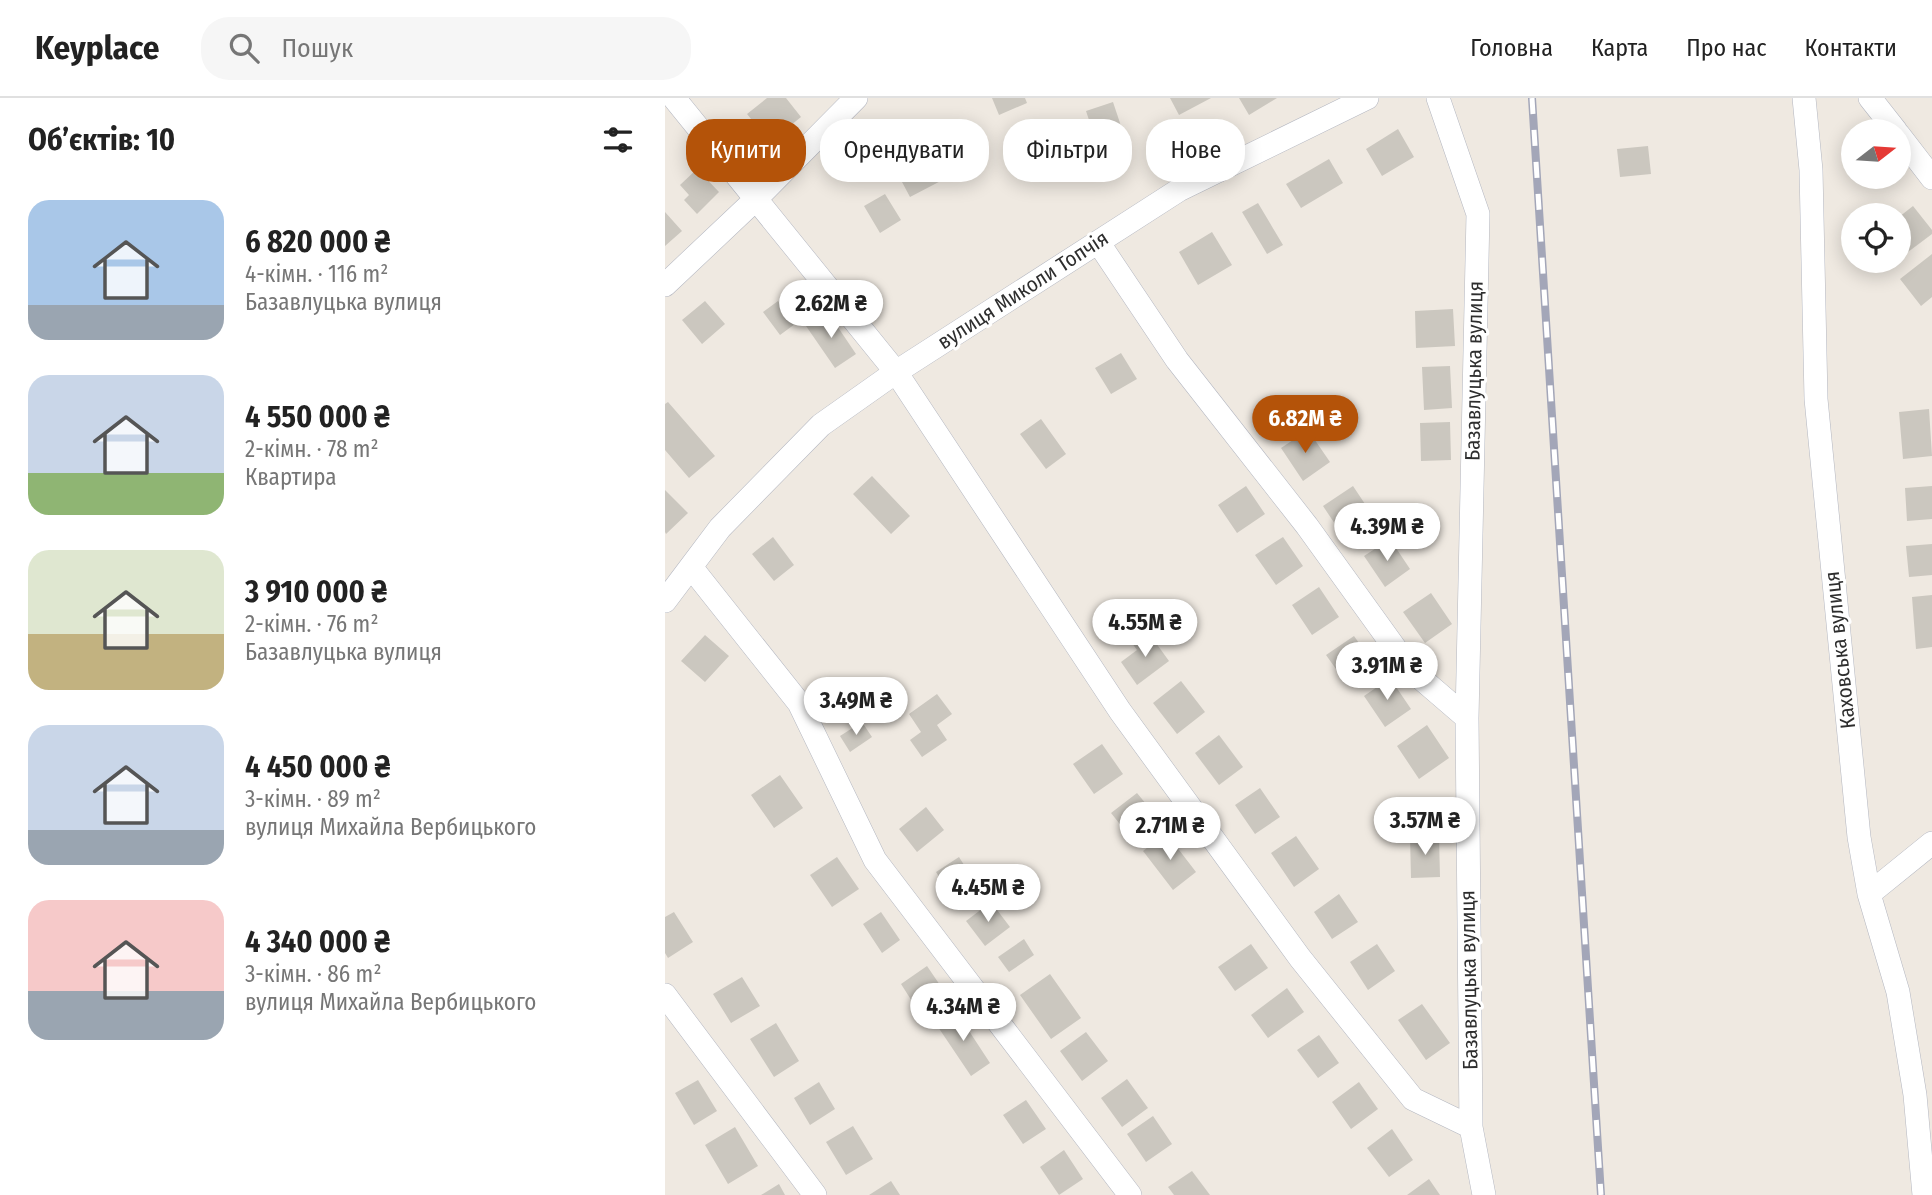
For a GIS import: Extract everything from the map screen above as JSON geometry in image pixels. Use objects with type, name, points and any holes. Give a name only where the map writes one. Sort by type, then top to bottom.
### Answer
[{"type":"street","points":[[674,98],[896,372],[1119,711],[1300,958],[1413,1099],[1471,1127]]},
{"type":"street","points":[[665,285],[756,199],[856,98]]},
{"type":"street","name":"вулиця Миколи Топчія","points":[[665,601],[720,528],[821,425],[896,372],[1179,190],[1367,98]]},
{"type":"street","name":"Базавлуцька вулиця","points":[[1439,98],[1478,214],[1467,718],[1471,1127],[1484,1195]]},
{"type":"street","name":"Каховська вулиця","points":[[1804,98],[1811,170],[1816,399],[1859,837],[1869,894],[1898,992],[1927,1186]]},
{"type":"street","points":[[1870,98],[1886,119]]},
{"type":"street","points":[[1911,151],[1932,178]]},
{"type":"street","points":[[1098,242],[1177,360],[1307,526],[1409,669],[1467,718]]},
{"type":"street","points":[[691,567],[799,703],[875,860],[1130,1195]]},
{"type":"street","points":[[1869,894],[1932,843]]},
{"type":"street","points":[[665,995],[815,1195]]},
{"type":"building","points":[[767,98],[786,98],[801,117],[751,119],[747,114]]},
{"type":"building","points":[[992,98],[1025,98],[1027,103],[999,115]]},
{"type":"building","points":[[1170,98],[1211,98],[1179,115]]},
{"type":"building","points":[[1239,98],[1277,98],[1249,115]]},
{"type":"building","points":[[1113,102],[1119,119],[1089,119],[1086,111]]},
{"type":"building","points":[[1398,129],[1414,157],[1382,176],[1366,149]]},
{"type":"building","points":[[1648,146],[1651,174],[1620,177],[1617,149]]},
{"type":"building","points":[[1329,159],[1343,183],[1301,208],[1286,184]]},
{"type":"building","points":[[686,179],[686,182],[709,182],[719,192],[697,214],[684,200],[689,195],[680,185]]},
{"type":"building","points":[[902,182],[939,182],[910,197]]},
{"type":"building","points":[[885,194],[901,220],[880,233],[864,206]]},
{"type":"building","points":[[1258,203],[1283,245],[1267,254],[1242,212]]},
{"type":"building","points":[[1913,206],[1932,230],[1932,234],[1911,250]]},
{"type":"building","points":[[665,212],[682,231],[665,246]]},
{"type":"building","points":[[1212,232],[1232,265],[1198,285],[1179,252]]},
{"type":"building","points":[[1932,254],[1932,297],[1921,306],[1900,279]]},
{"type":"building","points":[[705,301],[725,324],[702,344],[682,320]]},
{"type":"building","points":[[778,301],[795,324],[780,335],[763,312]]},
{"type":"building","points":[[1453,309],[1455,346],[1416,348],[1415,311]]},
{"type":"building","points":[[827,311],[856,354],[835,368],[806,326]]},
{"type":"building","points":[[1121,353],[1137,379],[1111,394],[1095,368]]},
{"type":"building","points":[[1450,366],[1452,408],[1424,410],[1422,367]]},
{"type":"building","points":[[668,402],[715,456],[689,478],[665,450],[665,404]]},
{"type":"building","points":[[1929,409],[1932,456],[1903,459],[1899,412]]},
{"type":"building","points":[[1041,419],[1066,454],[1046,469],[1020,434]]},
{"type":"building","points":[[1450,422],[1451,460],[1421,461],[1420,423]]},
{"type":"building","points":[[1308,430],[1330,462],[1303,481],[1281,448]]},
{"type":"building","points":[[872,476],[910,516],[891,534],[853,494]]},
{"type":"building","points":[[1246,486],[1265,514],[1237,533],[1218,505]]},
{"type":"building","points":[[1353,486],[1371,513],[1341,533],[1323,506]]},
{"type":"building","points":[[1932,486],[1932,519],[1907,521],[1905,488]]},
{"type":"building","points":[[665,490],[688,513],[666,534],[665,532]]},
{"type":"building","points":[[773,537],[794,565],[774,581],[752,554]]},
{"type":"building","points":[[1283,537],[1303,566],[1276,585],[1255,555]]},
{"type":"building","points":[[1390,539],[1410,569],[1385,587],[1364,556]]},
{"type":"building","points":[[1932,544],[1932,575],[1909,577],[1906,546]]},
{"type":"building","points":[[1319,587],[1339,617],[1312,635],[1292,605]]},
{"type":"building","points":[[1431,593],[1452,624],[1425,643],[1403,612]]},
{"type":"building","points":[[1932,595],[1932,647],[1916,649],[1912,597]]},
{"type":"building","points":[[1148,632],[1169,661],[1137,685],[1121,662],[1137,650],[1132,643]]},
{"type":"building","points":[[705,635],[729,656],[705,682],[681,661]]},
{"type":"building","points":[[1354,636],[1374,664],[1346,683],[1326,655]]},
{"type":"building","points":[[1390,678],[1411,709],[1385,727],[1364,696]]},
{"type":"building","points":[[1181,681],[1205,712],[1177,734],[1153,703]]},
{"type":"building","points":[[937,694],[952,714],[937,725],[947,740],[922,757],[910,740],[921,732],[909,714]]},
{"type":"building","points":[[862,722],[872,737],[850,752],[840,736]]},
{"type":"building","points":[[1427,725],[1449,758],[1419,779],[1397,746]]},
{"type":"building","points":[[1219,735],[1243,767],[1219,785],[1195,753]]},
{"type":"building","points":[[1102,744],[1123,774],[1094,794],[1073,764]]},
{"type":"building","points":[[780,775],[803,808],[774,828],[751,795]]},
{"type":"building","points":[[1260,788],[1280,817],[1255,834],[1235,805]]},
{"type":"building","points":[[1137,793],[1161,822],[1135,843],[1111,813]]},
{"type":"building","points":[[926,807],[944,830],[917,852],[899,829]]},
{"type":"building","points":[[1166,833],[1196,872],[1173,890],[1143,851]]},
{"type":"building","points":[[1296,836],[1319,869],[1294,887],[1271,853]]},
{"type":"building","points":[[1410,836],[1439,836],[1440,877],[1411,878]]},
{"type":"building","points":[[837,857],[859,889],[832,907],[810,875]]},
{"type":"building","points":[[959,857],[973,879],[950,894],[936,872]]},
{"type":"building","points":[[1339,894],[1358,922],[1332,939],[1314,912]]},
{"type":"building","points":[[991,902],[1010,927],[985,946],[966,921]]},
{"type":"building","points":[[674,912],[693,942],[668,958],[665,953],[665,917]]},
{"type":"building","points":[[881,912],[900,940],[882,953],[863,924]]},
{"type":"building","points":[[1024,939],[1034,955],[1009,972],[998,957]]},
{"type":"building","points":[[1251,944],[1268,968],[1235,991],[1218,967]]},
{"type":"building","points":[[1377,944],[1395,971],[1368,990],[1350,962]]},
{"type":"building","points":[[927,966],[942,988],[915,1006],[901,984]]},
{"type":"building","points":[[1050,974],[1081,1018],[1051,1039],[1020,995]]},
{"type":"building","points":[[742,977],[760,1006],[731,1023],[713,994]]},
{"type":"building","points":[[1287,988],[1304,1012],[1268,1038],[1251,1015]]},
{"type":"building","points":[[1422,1004],[1450,1043],[1426,1060],[1398,1020]]},
{"type":"building","points":[[956,1011],[990,1063],[971,1076],[936,1024]]},
{"type":"building","points":[[776,1023],[799,1061],[774,1077],[750,1039]]},
{"type":"building","points":[[1086,1032],[1108,1061],[1082,1081],[1060,1051]]},
{"type":"building","points":[[1319,1035],[1339,1063],[1318,1078],[1297,1050]]},
{"type":"building","points":[[1127,1079],[1148,1108],[1122,1127],[1101,1098]]},
{"type":"building","points":[[698,1080],[717,1111],[694,1125],[675,1093]]},
{"type":"building","points":[[819,1082],[835,1109],[810,1125],[794,1098]]},
{"type":"building","points":[[1359,1082],[1378,1109],[1351,1129],[1332,1102]]},
{"type":"building","points":[[1026,1100],[1046,1129],[1023,1144],[1003,1115]]},
{"type":"building","points":[[1153,1116],[1172,1144],[1146,1162],[1127,1134]]},
{"type":"building","points":[[853,1126],[873,1159],[846,1175],[826,1142]]},
{"type":"building","points":[[735,1127],[758,1166],[728,1184],[705,1145]]},
{"type":"building","points":[[1392,1129],[1413,1160],[1389,1177],[1367,1148]]},
{"type":"building","points":[[1064,1150],[1083,1179],[1059,1195],[1040,1167]]},
{"type":"building","points":[[1192,1171],[1210,1195],[1174,1195],[1168,1187]]},
{"type":"building","points":[[1429,1179],[1440,1195],[1407,1195]]},
{"type":"building","points":[[891,1181],[900,1195],[869,1195]]},
{"type":"building","points":[[779,1184],[785,1195],[761,1195]]},
{"type":"railway","points":[[1532,98],[1601,1195]]}]
